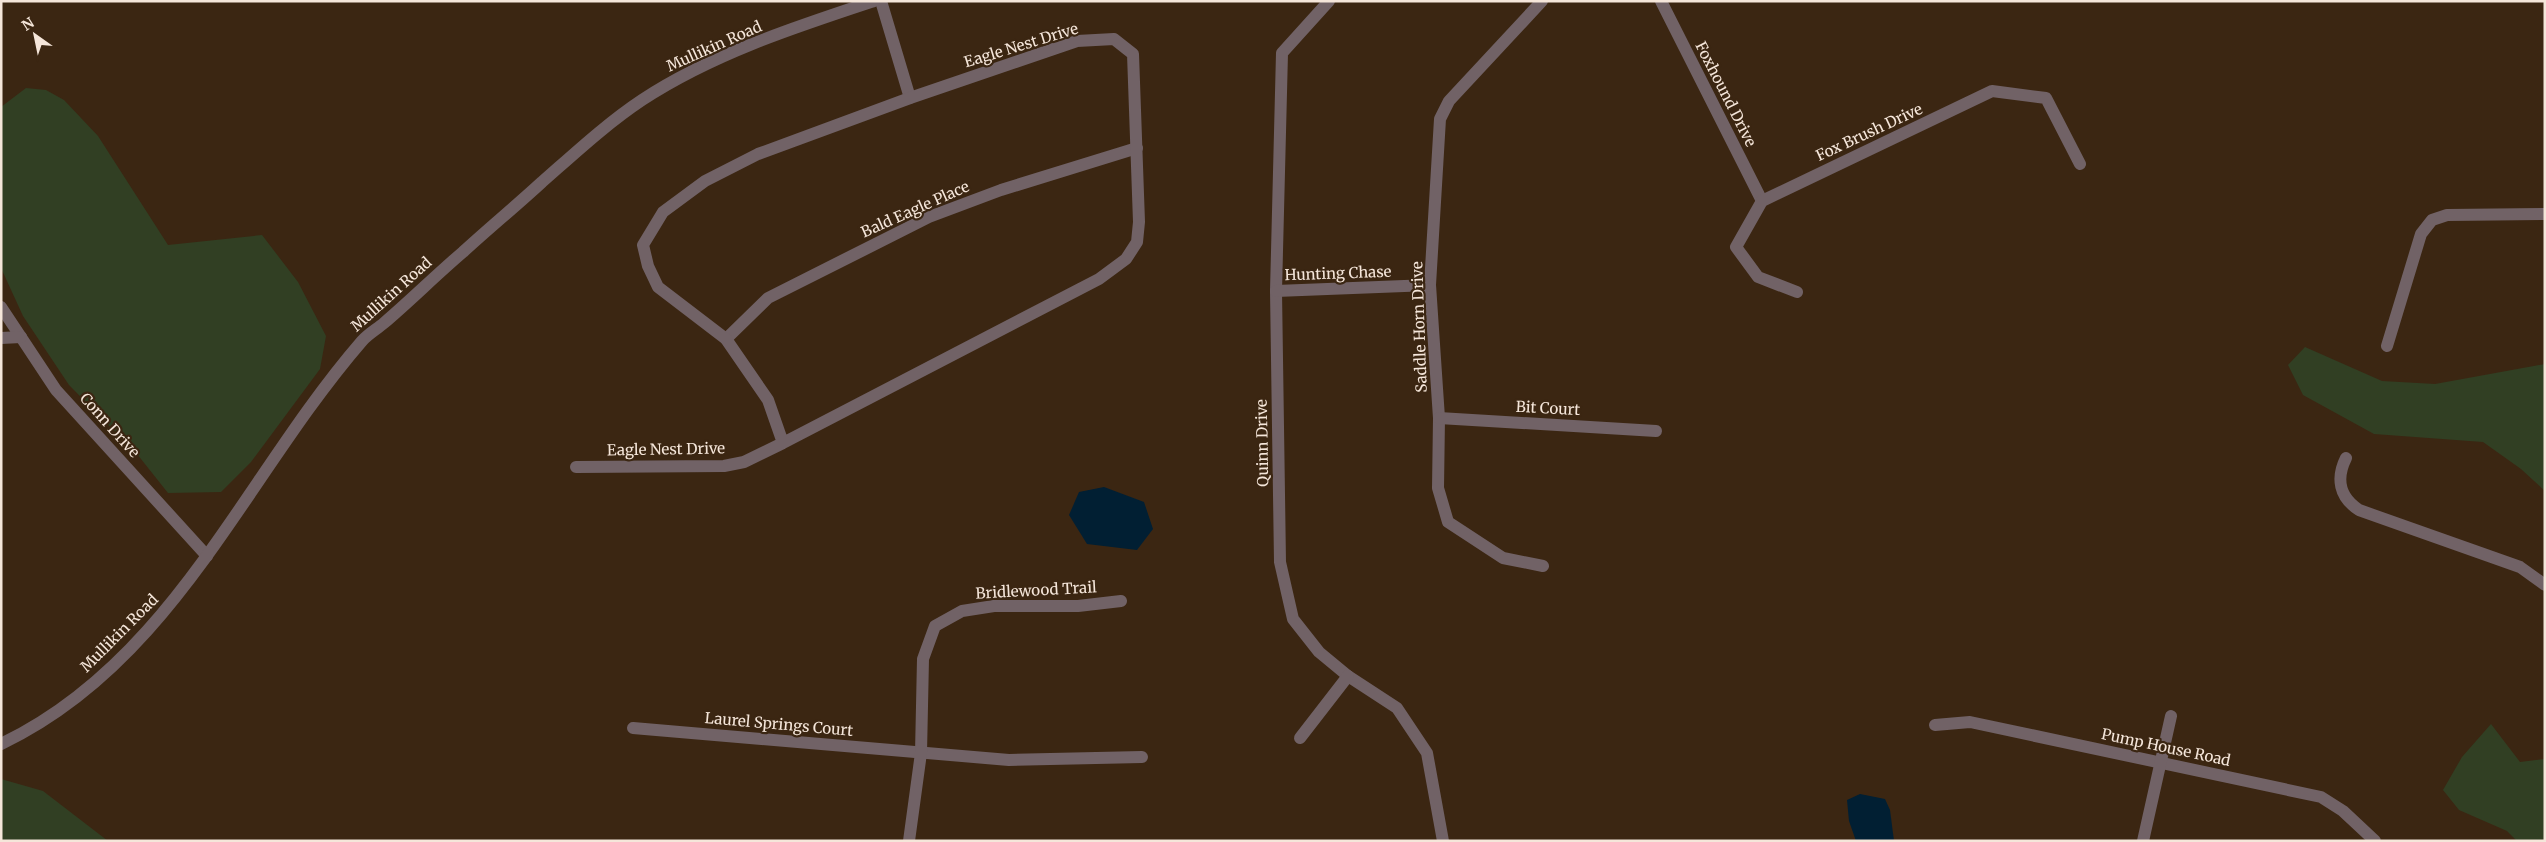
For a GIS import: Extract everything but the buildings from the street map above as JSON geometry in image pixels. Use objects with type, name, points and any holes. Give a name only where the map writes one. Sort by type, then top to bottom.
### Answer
[{"type":"street","name":"Mullikin Road","points":[[1,744],[50,715],[115,664],[156,622],[207,556],[321,394],[364,339],[584,145],[641,100],[720,58],[813,21],[874,1]]},
{"type":"street","points":[[881,1],[910,98]]},
{"type":"street","name":"Quinn Drive","points":[[1329,1],[1282,53],[1276,291],[1280,562],[1293,618],[1319,652],[1348,676],[1397,708],[1427,753],[1443,841]]},
{"type":"street","name":"Saddle Horn Drive","points":[[1542,1],[1450,101],[1440,119],[1430,285],[1439,418],[1438,488],[1448,522],[1503,558],[1543,566]]},
{"type":"street","name":"Foxhound Drive","points":[[1661,1],[1762,201]]},
{"type":"street","name":"Eagle Nest Drive","points":[[576,467],[724,466],[744,462],[783,444],[935,363],[1062,300],[1099,279],[1126,259],[1136,242],[1137,236],[1137,148],[1133,54],[1114,39],[1077,41],[910,98],[758,154],[705,181],[663,212],[643,245],[648,266],[658,287],[726,339],[768,400],[783,444]]},
{"type":"street","name":"Fox Brush Drive","points":[[1762,201],[1992,91],[2046,98],[2080,164]]},
{"type":"street","name":"Bald Eagle Place","points":[[726,339],[768,298],[929,217],[1001,190],[1137,148]]},
{"type":"street","points":[[1762,201],[1736,247],[1758,277],[1797,292]]},
{"type":"street","points":[[2387,346],[2420,234],[2432,220],[2447,215],[2545,214]]},
{"type":"street","name":"Hunting Chase","points":[[1276,291],[1430,285]]},
{"type":"street","name":"Conn Drive","points":[[1,306],[56,390],[207,556]]},
{"type":"street","points":[[1,338],[21,337]]},
{"type":"street","name":"Bit Court","points":[[1439,418],[1656,431]]},
{"type":"street","points":[[2346,458],[2340,475],[2340,486],[2351,504],[2359,510],[2520,567],[2545,585]]},
{"type":"street","name":"Bridlewood Trail","points":[[909,841],[921,753],[923,660],[935,626],[962,611],[994,606],[1078,606],[1121,601]]},
{"type":"street","points":[[1300,738],[1348,676]]},
{"type":"street","points":[[2143,841],[2171,716]]},
{"type":"street","name":"Pump House Road","points":[[1936,725],[1970,722],[2321,797],[2343,811],[2375,841]]},
{"type":"street","name":"Laurel Springs Court","points":[[634,728],[1009,760],[1142,757]]},
{"type":"green space","points":[[26,88],[46,90],[64,100],[98,136],[168,245],[262,235],[298,282],[326,336],[320,369],[251,462],[221,492],[168,493],[137,454],[69,385],[23,316],[1,268],[1,107]]},
{"type":"green space","points":[[2305,347],[2382,381],[2435,384],[2545,364],[2545,491],[2521,469],[2483,442],[2374,434],[2303,395],[2288,365]]},
{"type":"green space","points":[[2491,724],[2520,762],[2545,759],[2545,841],[2517,841],[2507,831],[2459,810],[2443,790],[2462,757]]},
{"type":"green space","points":[[1,779],[43,791],[108,841],[1,841]]},
{"type":"water","points":[[1104,487],[1144,502],[1153,529],[1137,550],[1087,544],[1069,515],[1079,492]]},
{"type":"water","points":[[1860,794],[1885,799],[1890,810],[1894,841],[1856,841],[1849,821],[1847,800]]}]
